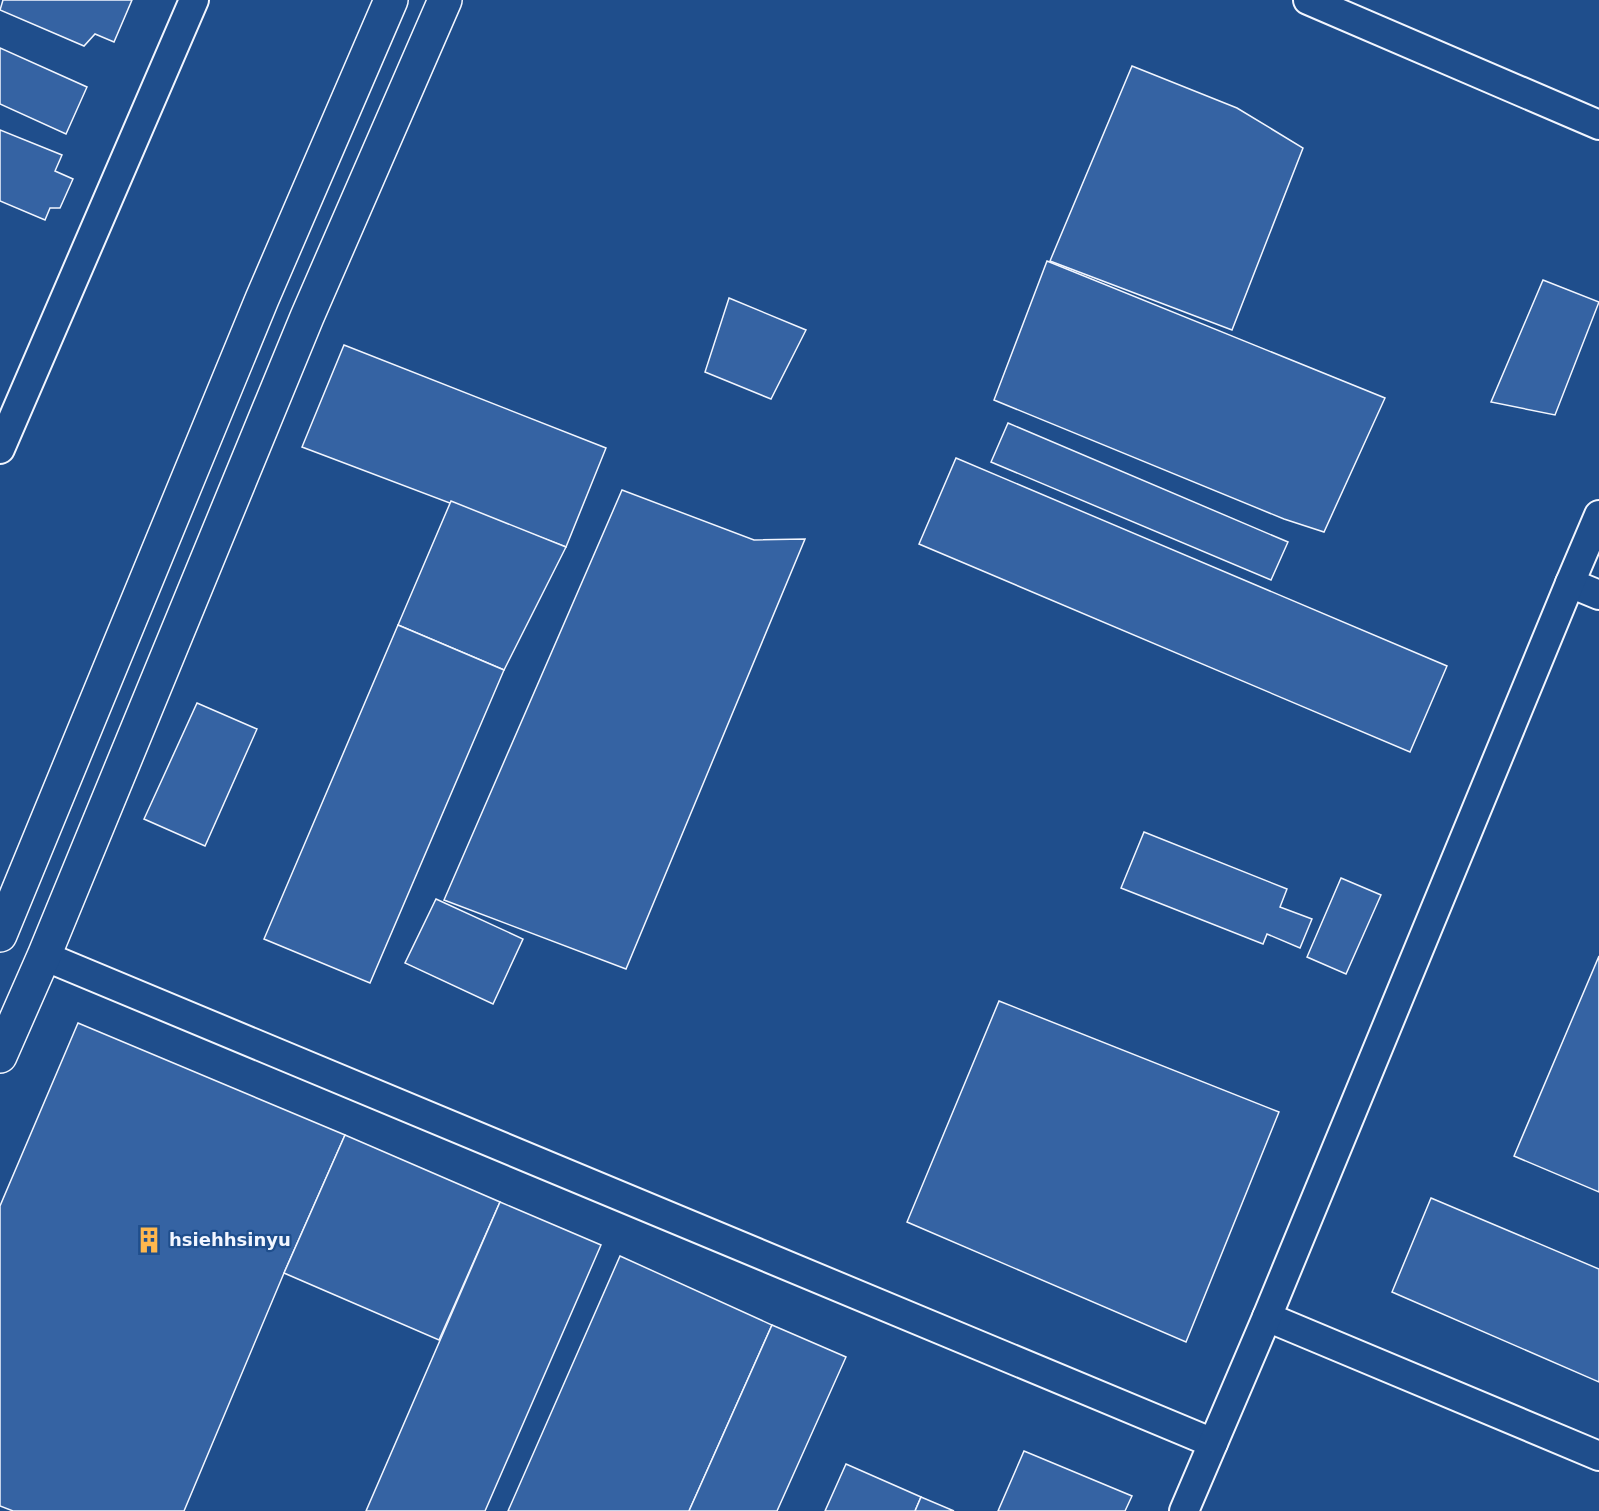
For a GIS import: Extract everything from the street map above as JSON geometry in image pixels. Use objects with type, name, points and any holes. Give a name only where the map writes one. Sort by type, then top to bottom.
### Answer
[{"type":"main road","points":[[0,935],[262,298],[391,0]]},
{"type":"main road","points":[[0,1056],[44,956],[307,317],[445,0]]},
{"type":"street","points":[[0,449],[194,0]]},
{"type":"street","points":[[1308,0],[1599,125]]},
{"type":"street","points":[[1184,1511],[1267,1317],[1599,515]]},
{"type":"street","points":[[1570,583],[1599,595]]},
{"type":"street","points":[[44,956],[1213,1443]]},
{"type":"street","points":[[1267,1317],[1599,1456]]},
{"type":"building","points":[[3,0],[132,0],[114,42],[95,34],[84,46],[0,10]]},
{"type":"building","points":[[0,48],[87,87],[66,134],[0,104]]},
{"type":"building","points":[[1132,66],[1237,108],[1303,148],[1232,330],[1050,261]]},
{"type":"building","points":[[0,130],[62,155],[55,171],[73,179],[60,208],[50,208],[45,220],[0,201]]},
{"type":"building","points":[[1047,261],[1385,398],[1324,532],[1284,519],[994,400]]},
{"type":"building","points":[[1543,280],[1599,302],[1555,415],[1491,402]]},
{"type":"building","points":[[729,298],[806,330],[771,399],[705,372]]},
{"type":"building","points":[[344,345],[606,448],[566,547],[302,447]]},
{"type":"building","points":[[1008,423],[1288,542],[1271,580],[991,462]]},
{"type":"building","points":[[956,458],[1447,666],[1410,752],[919,544]]},
{"type":"building","points":[[622,490],[754,540],[805,539],[626,969],[444,900]]},
{"type":"building","points":[[451,501],[566,547],[504,670],[398,625]]},
{"type":"building","points":[[398,625],[504,670],[370,983],[264,939]]},
{"type":"building","points":[[197,703],[257,729],[205,846],[144,819]]},
{"type":"building","points":[[1144,832],[1287,889],[1280,907],[1312,919],[1300,948],[1267,934],[1263,944],[1121,888]]},
{"type":"building","points":[[1341,878],[1381,895],[1346,974],[1307,957]]},
{"type":"building","points":[[436,899],[523,939],[493,1004],[405,963]]},
{"type":"building","points":[[1599,956],[1599,1192],[1514,1156]]},
{"type":"building","points":[[999,1001],[1279,1112],[1186,1342],[907,1222]]},
{"type":"building","name":"hsiehhsinyu","points":[[78,1023],[345,1135],[184,1511],[13,1511],[0,1506],[0,1206]]},
{"type":"building","name":"hsiehhsinyu","points":[[345,1135],[500,1202],[439,1340],[284,1273]]},
{"type":"building","points":[[1431,1198],[1599,1269],[1599,1382],[1392,1292]]},
{"type":"building","points":[[500,1202],[601,1245],[485,1511],[366,1511]]},
{"type":"building","points":[[620,1256],[772,1325],[689,1511],[508,1511]]},
{"type":"building","points":[[772,1325],[846,1357],[777,1511],[689,1511]]},
{"type":"building","points":[[1024,1451],[1132,1496],[1125,1511],[998,1511]]},
{"type":"building","points":[[846,1464],[921,1497],[915,1511],[825,1511]]},
{"type":"building","points":[[921,1497],[954,1511],[915,1511]]},
{"type":"place","name":"hsiehhsinyu","points":[[149,1240]]}]
